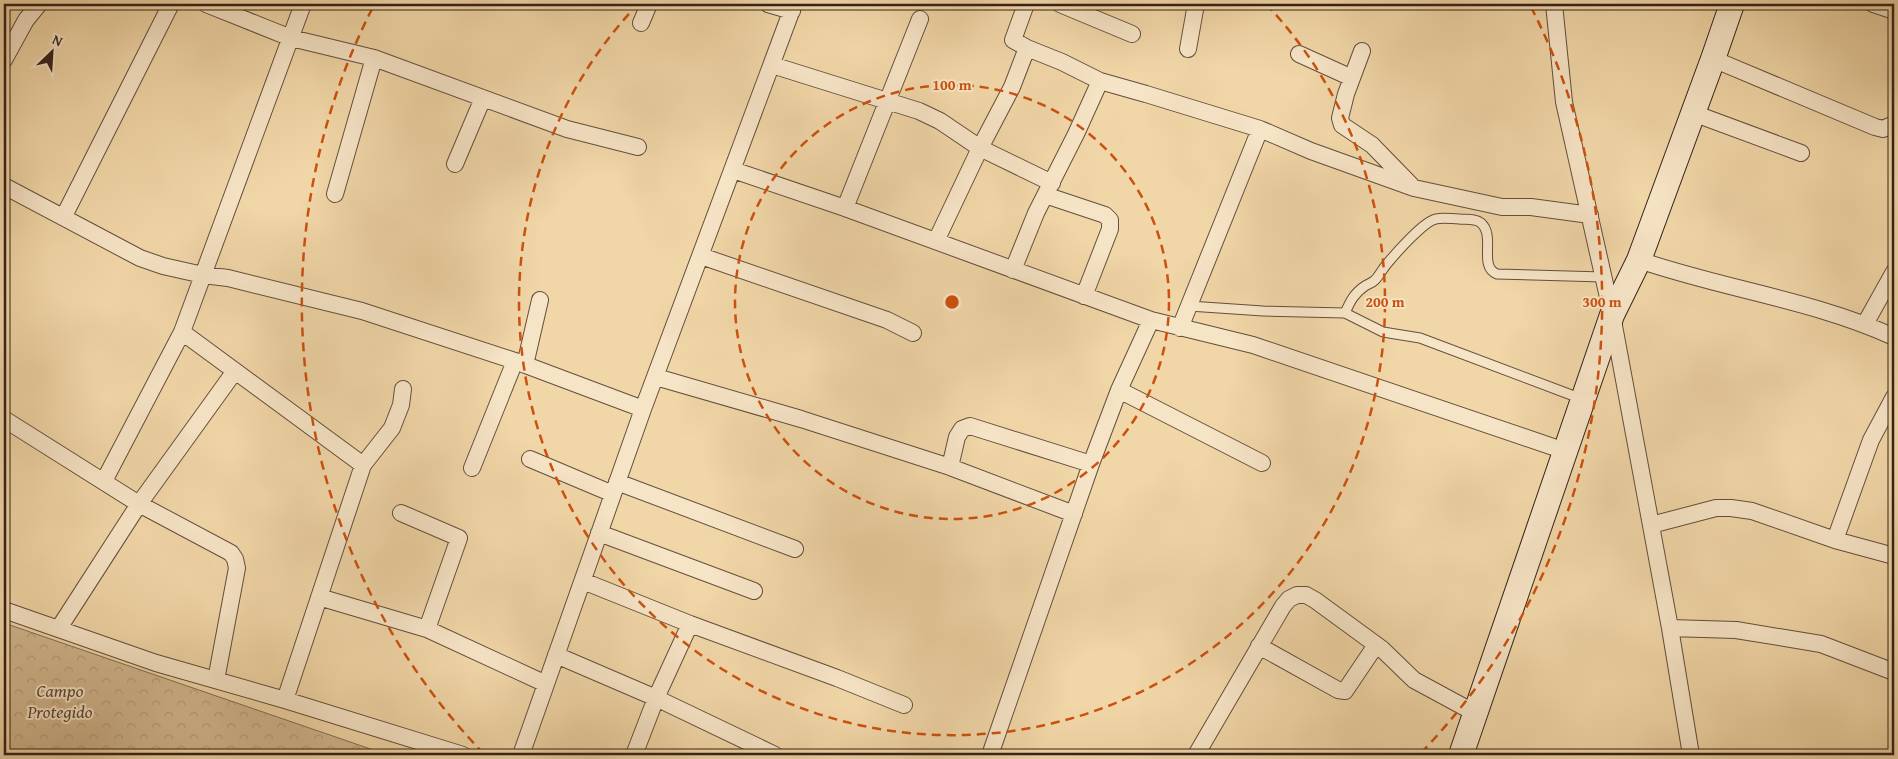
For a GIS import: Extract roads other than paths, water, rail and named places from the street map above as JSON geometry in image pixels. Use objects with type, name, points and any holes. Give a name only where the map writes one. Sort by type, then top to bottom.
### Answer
[{"type":"street","points":[[4,60],[26,20],[39,4]]},
{"type":"street","points":[[64,216],[171,4]]},
{"type":"street","points":[[206,4],[291,38],[374,58],[567,129],[638,147]]},
{"type":"street","points":[[104,481],[182,332],[303,4]]},
{"type":"street","points":[[641,23],[649,4]]},
{"type":"street","points":[[521,755],[643,409],[793,7],[768,4]]},
{"type":"street","points":[[1026,4],[1013,40],[1100,82],[1260,129],[1311,151],[1414,188],[1502,207],[1531,207],[1590,215]]},
{"type":"street","points":[[1060,4],[1132,34]]},
{"type":"street","points":[[1188,49],[1196,4]]},
{"type":"street","points":[[1554,4],[1564,102],[1612,315],[1670,628],[1690,755]]},
{"type":"street","points":[[1461,755],[1612,315],[1639,260],[1694,113],[1732,4]]},
{"type":"street","points":[[1873,4],[1894,11]]},
{"type":"street","points":[[845,208],[920,19]]},
{"type":"street","points":[[936,241],[980,148],[1012,87],[1027,48]]},
{"type":"street","points":[[1362,51],[1340,118],[1342,125],[1372,145],[1414,188]]},
{"type":"street","points":[[1299,54],[1352,78]]},
{"type":"street","points":[[335,194],[374,58]]},
{"type":"street","points":[[1713,59],[1875,127],[1883,129],[1894,124]]},
{"type":"street","points":[[772,65],[919,111],[940,121],[980,148],[1049,189],[1105,215],[1110,220],[1110,230],[1084,296]]},
{"type":"street","points":[[1013,270],[1036,213],[1100,82]]},
{"type":"street","points":[[454,164],[483,98]]},
{"type":"street","points":[[1694,113],[1801,153]]},
{"type":"street","points":[[1180,328],[1260,129]]},
{"type":"street","points":[[733,170],[845,208],[1151,320],[1252,345],[1565,451]]},
{"type":"street","points":[[4,186],[64,216],[140,258],[163,266],[203,275],[228,278],[362,311],[520,363],[643,409]]},
{"type":"street","points":[[701,256],[887,320],[913,333]]},
{"type":"street","points":[[1639,260],[1680,274],[1820,309],[1866,324],[1894,337]]},
{"type":"street","points":[[1866,324],[1894,272]]},
{"type":"street","points":[[472,468],[520,363],[540,300]]},
{"type":"street","points":[[990,755],[1091,464],[1119,390],[1151,320]]},
{"type":"street","points":[[182,332],[363,465]]},
{"type":"street","points":[[59,628],[139,504],[235,371]]},
{"type":"street","points":[[656,377],[801,419],[950,467],[1074,514]]},
{"type":"street","points":[[285,700],[363,465],[392,428],[402,405],[403,389]]},
{"type":"street","points":[[1119,390],[1262,463]]},
{"type":"street","points":[[1835,540],[1870,440],[1894,397]]},
{"type":"street","points":[[4,419],[139,504],[228,550],[235,559],[237,568],[216,680]]},
{"type":"street","points":[[950,467],[957,437],[962,429],[970,426],[1091,464]]},
{"type":"street","points":[[530,459],[795,549]]},
{"type":"street","points":[[1651,525],[1716,508],[1731,508],[1760,514],[1835,540],[1894,556]]},
{"type":"street","points":[[401,513],[460,538],[426,629]]},
{"type":"street","points":[[599,533],[754,591]]},
{"type":"street","points":[[583,581],[690,624],[837,678],[904,705]]},
{"type":"street","points":[[1196,755],[1283,606],[1289,599],[1297,595],[1306,595],[1315,600],[1376,644],[1414,680],[1475,713]]},
{"type":"street","points":[[318,597],[426,629],[546,684]]},
{"type":"street","points":[[4,610],[156,663],[285,700],[463,755]]},
{"type":"street","points":[[634,755],[656,698],[690,624]]},
{"type":"street","points":[[1670,628],[1736,630],[1821,644],[1894,672]]},
{"type":"street","points":[[1259,646],[1338,690],[1345,691],[1376,644]]},
{"type":"street","points":[[556,655],[656,698],[775,755]]},
{"type":"lane","points":[[1345,313],[1352,298],[1363,287],[1374,281],[1415,233],[1428,222],[1437,218],[1474,220],[1481,223],[1486,230],[1488,268],[1491,272],[1497,274],[1604,277]]},
{"type":"lane","points":[[1189,306],[1263,311],[1345,313],[1383,332],[1420,338],[1582,399]]},
{"type":"park label","name":"Campo Protegido","points":[[60,700]]}]
